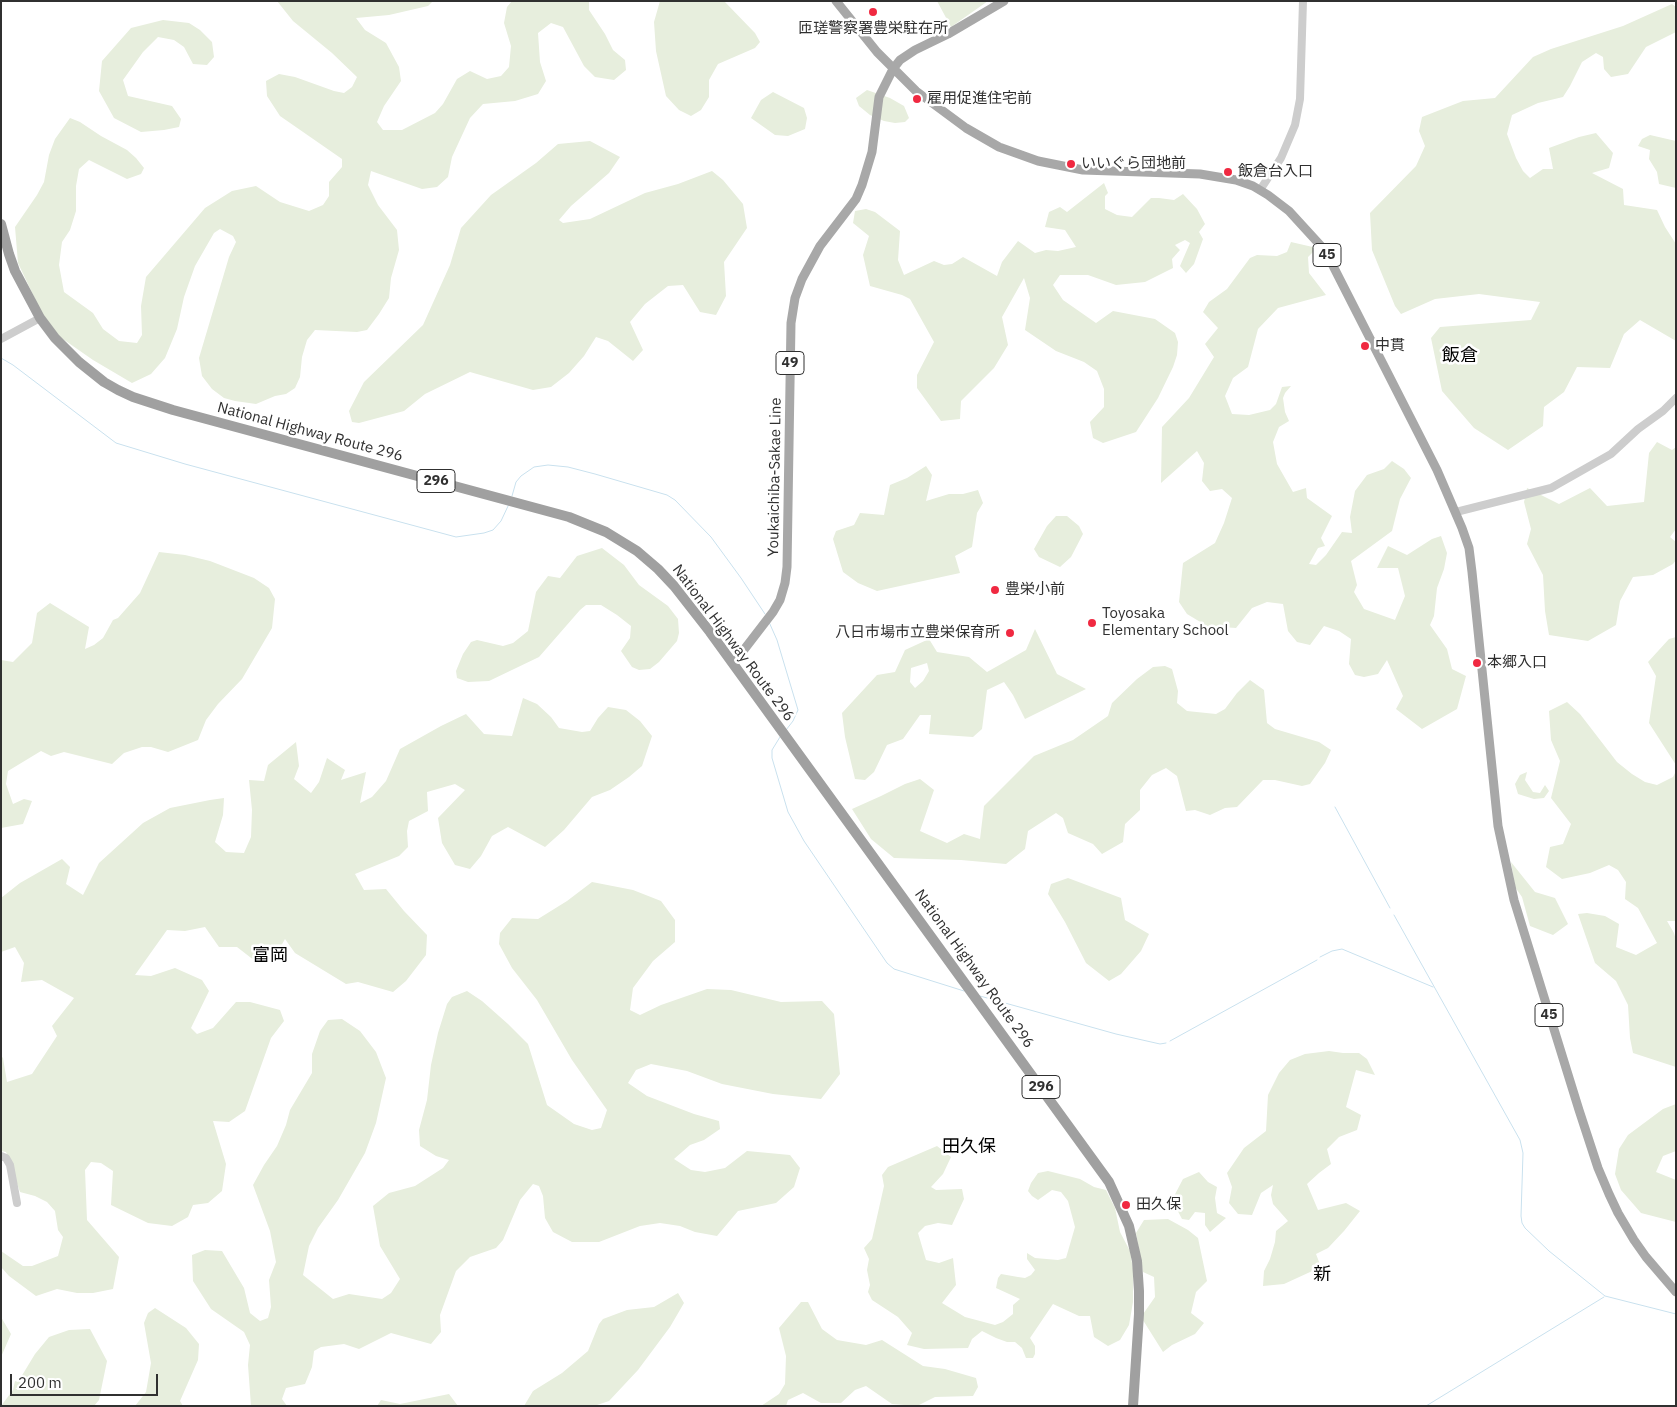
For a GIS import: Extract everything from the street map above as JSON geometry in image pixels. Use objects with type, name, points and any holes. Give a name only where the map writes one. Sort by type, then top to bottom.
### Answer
[{"type":"highway","name":"National Highway Route 296","points":[[1,224],[15,271],[40,318],[55,338],[79,362],[104,382],[133,397],[173,410],[569,517],[606,532],[637,552],[658,569],[692,608],[1109,1182],[1129,1226],[1137,1261],[1139,1314],[1133,1406]]},
{"type":"main road","name":"45","points":[[836,1],[877,52],[916,91],[966,128],[999,146],[1038,162],[1082,170],[1171,172],[1219,176],[1253,186],[1289,211],[1329,258],[1437,470],[1456,512],[1469,548],[1498,826],[1514,900],[1582,1118],[1605,1185],[1618,1213],[1634,1240],[1656,1270],[1676,1292]]},
{"type":"main road","name":"Youkaichiba-Sakae Line","points":[[732,664],[765,626],[780,600],[786,575],[791,324],[795,298],[802,280],[820,246],[856,199],[872,152],[879,97],[893,69],[900,60],[915,50],[948,34],[1004,1]]},
{"type":"street","points":[[1260,190],[1280,158],[1295,125],[1300,99],[1303,1]]},
{"type":"street","points":[[1,339],[40,318]]},
{"type":"street","points":[[1456,512],[1551,488],[1611,454],[1676,398]]},
{"type":"street","points":[[1,1156],[6,1158],[10,1165],[17,1203]]},
{"type":"green space","points":[[277,1],[433,1],[428,6],[389,15],[356,18],[365,30],[386,43],[399,67],[401,81],[384,106],[377,122],[383,130],[402,130],[435,113],[443,104],[457,79],[470,71],[487,79],[501,76],[509,67],[511,46],[504,23],[507,7],[512,1],[589,1],[589,10],[613,50],[625,60],[626,70],[614,80],[595,77],[584,66],[563,27],[551,23],[538,33],[540,62],[546,81],[538,94],[515,101],[483,104],[470,118],[452,157],[448,177],[437,187],[422,189],[371,171],[368,185],[378,205],[397,230],[399,250],[391,278],[389,298],[367,330],[357,332],[315,330],[307,340],[302,357],[300,377],[295,388],[286,394],[275,396],[256,404],[235,401],[224,398],[212,389],[202,376],[199,358],[229,257],[236,242],[233,236],[220,229],[214,233],[195,266],[184,297],[177,329],[165,358],[151,374],[132,383],[93,360],[60,337],[45,320],[18,263],[15,227],[44,182],[49,155],[55,139],[70,118],[127,150],[136,158],[144,168],[141,174],[127,179],[89,160],[79,169],[76,186],[76,211],[70,230],[62,242],[59,265],[64,292],[93,313],[103,329],[119,341],[137,343],[142,335],[141,306],[146,277],[205,208],[232,191],[256,186],[280,202],[309,211],[323,205],[329,196],[329,182],[342,167],[342,159],[280,116],[267,96],[266,81],[279,74],[295,77],[344,93],[352,87],[357,77],[332,53],[293,21]]},
{"type":"green space","points":[[660,1],[724,1],[755,33],[760,42],[755,48],[718,64],[709,80],[709,97],[701,110],[691,116],[679,110],[666,96],[656,51],[654,22]]},
{"type":"green space","points":[[937,1],[988,1],[951,27]]},
{"type":"green space","points":[[1672,4],[1676,7],[1676,32],[1646,47],[1628,74],[1611,77],[1604,69],[1603,57],[1596,53],[1582,62],[1563,97],[1538,103],[1512,115],[1507,134],[1516,158],[1523,171],[1530,178],[1543,169],[1553,169],[1549,148],[1579,137],[1596,133],[1613,153],[1609,168],[1592,173],[1623,189],[1624,205],[1657,210],[1676,244],[1676,341],[1640,320],[1624,334],[1610,368],[1577,367],[1564,392],[1544,407],[1543,426],[1508,450],[1474,428],[1442,391],[1431,338],[1440,327],[1531,320],[1540,302],[1479,294],[1435,299],[1401,314],[1395,306],[1372,250],[1370,213],[1416,166],[1425,146],[1419,131],[1422,117],[1463,101],[1495,98],[1533,57],[1551,49],[1623,26]]},
{"type":"green space","points":[[163,20],[189,23],[200,30],[212,42],[214,57],[207,65],[193,64],[184,47],[174,40],[158,37],[143,52],[123,80],[128,96],[172,106],[181,119],[179,127],[141,132],[114,118],[99,91],[102,61],[131,28]]},
{"type":"green space","points":[[867,90],[890,98],[904,106],[909,118],[905,122],[895,123],[870,115],[859,106],[856,98]]},
{"type":"green space","points":[[773,92],[804,108],[807,118],[805,129],[788,136],[775,135],[751,118],[761,100]]},
{"type":"green space","points":[[1650,135],[1676,141],[1676,188],[1659,184],[1657,172],[1649,159],[1650,150],[1638,146],[1642,139]]},
{"type":"green space","points":[[590,141],[620,157],[609,173],[571,206],[559,220],[563,223],[590,219],[645,193],[678,184],[712,171],[723,180],[743,204],[747,228],[724,262],[726,296],[716,315],[700,312],[683,285],[668,286],[645,304],[630,322],[643,350],[633,361],[608,341],[596,337],[584,356],[569,373],[551,387],[533,390],[470,372],[425,394],[404,411],[359,423],[352,422],[349,411],[364,382],[423,325],[450,265],[461,228],[491,195],[536,163],[558,144]]},
{"type":"green space","points":[[1104,183],[1108,193],[1105,196],[1105,209],[1117,215],[1132,217],[1151,198],[1174,200],[1183,194],[1197,209],[1205,224],[1199,232],[1203,239],[1194,264],[1186,273],[1180,266],[1190,243],[1185,240],[1175,245],[1180,250],[1172,259],[1173,268],[1145,282],[1116,285],[1088,275],[1060,275],[1053,285],[1063,300],[1096,323],[1113,311],[1155,319],[1175,333],[1178,342],[1177,355],[1173,367],[1158,398],[1136,432],[1103,443],[1093,438],[1090,422],[1104,407],[1104,389],[1097,371],[1084,362],[1056,351],[1025,330],[1030,298],[1024,278],[1002,317],[1008,345],[994,368],[961,401],[960,419],[941,421],[917,388],[917,375],[934,342],[910,299],[870,286],[863,255],[869,236],[853,223],[855,211],[866,209],[875,212],[900,231],[898,260],[904,275],[934,261],[944,265],[952,264],[963,257],[997,276],[1002,262],[1018,241],[1035,253],[1076,247],[1065,230],[1045,227],[1049,212],[1060,207],[1067,212]]},
{"type":"green space","points":[[1291,242],[1317,248],[1308,257],[1309,273],[1326,295],[1278,308],[1258,329],[1248,367],[1233,378],[1225,396],[1232,414],[1249,415],[1270,410],[1276,404],[1282,387],[1291,386],[1283,398],[1285,412],[1289,421],[1279,427],[1273,442],[1277,464],[1293,492],[1306,488],[1307,498],[1332,516],[1321,538],[1325,546],[1318,548],[1309,564],[1316,565],[1326,555],[1342,532],[1352,533],[1350,517],[1355,491],[1367,475],[1384,469],[1392,461],[1404,469],[1411,478],[1400,499],[1392,531],[1351,561],[1357,585],[1354,592],[1364,609],[1395,620],[1405,596],[1398,568],[1377,568],[1388,546],[1407,555],[1432,539],[1441,536],[1447,553],[1444,569],[1437,588],[1434,616],[1430,625],[1447,649],[1452,669],[1466,676],[1457,709],[1422,729],[1396,709],[1403,696],[1387,660],[1378,674],[1364,677],[1355,675],[1349,664],[1351,639],[1339,631],[1324,626],[1310,645],[1297,642],[1288,631],[1283,604],[1267,602],[1252,608],[1236,628],[1207,626],[1187,614],[1179,602],[1183,563],[1215,543],[1232,498],[1222,489],[1210,491],[1202,481],[1204,463],[1197,451],[1161,483],[1162,427],[1189,398],[1214,357],[1205,344],[1218,328],[1203,312],[1209,302],[1227,289],[1250,258],[1257,255],[1277,256],[1287,252]]},
{"type":"green space","points":[[1657,442],[1672,450],[1676,447],[1676,529],[1670,537],[1676,542],[1676,560],[1673,564],[1653,575],[1633,577],[1620,601],[1616,625],[1588,641],[1549,635],[1545,611],[1543,575],[1527,544],[1531,529],[1524,502],[1527,488],[1559,504],[1590,488],[1607,506],[1644,502],[1649,453]]},
{"type":"green space","points":[[926,466],[932,475],[926,501],[949,494],[963,494],[978,490],[983,503],[977,513],[972,547],[955,556],[960,573],[877,591],[858,583],[843,572],[833,539],[836,531],[854,525],[860,513],[884,515],[890,485],[907,478]]},
{"type":"green space","points":[[1056,516],[1067,516],[1079,526],[1083,534],[1071,557],[1060,567],[1039,557],[1034,549],[1047,526]]},
{"type":"green space","points":[[602,548],[624,565],[639,585],[668,606],[678,619],[679,633],[677,641],[659,662],[650,669],[639,670],[632,667],[621,651],[630,638],[631,626],[601,605],[586,605],[539,657],[489,681],[468,682],[457,678],[456,671],[463,654],[471,642],[477,640],[503,646],[513,643],[528,631],[536,592],[548,576],[560,578],[577,556]]},
{"type":"green space","points":[[159,552],[185,555],[210,561],[254,578],[269,588],[275,599],[272,628],[242,679],[218,704],[206,720],[198,740],[168,752],[151,747],[142,747],[124,753],[112,764],[64,752],[51,756],[41,751],[8,771],[6,784],[13,804],[24,799],[32,801],[23,824],[1,828],[1,660],[13,662],[32,643],[37,613],[50,603],[89,627],[85,649],[94,645],[103,638],[113,620],[118,618],[140,593]]},
{"type":"green space","points":[[1035,629],[1057,674],[1086,689],[1025,719],[1004,682],[987,690],[982,729],[973,737],[929,734],[931,715],[920,715],[903,739],[887,745],[874,772],[865,780],[855,779],[845,737],[842,713],[877,675],[895,672],[905,650],[929,639],[937,652],[969,657],[987,672],[1026,650]],"holes":[[[927,663],[929,671],[923,681],[915,688],[910,682],[911,668]]]},
{"type":"green space","points":[[1676,637],[1676,765],[1649,723],[1656,676],[1648,662],[1669,639]]},
{"type":"green space","points":[[1165,666],[1172,669],[1178,691],[1177,703],[1187,711],[1216,714],[1225,709],[1250,680],[1264,690],[1267,723],[1275,729],[1319,742],[1331,750],[1325,763],[1310,784],[1302,786],[1275,780],[1263,780],[1237,807],[1225,808],[1210,815],[1195,810],[1186,811],[1177,776],[1166,768],[1152,775],[1140,790],[1140,810],[1125,824],[1123,842],[1102,854],[1093,844],[1068,833],[1063,818],[1056,813],[1028,831],[1025,849],[1006,864],[961,860],[894,858],[871,839],[852,809],[920,779],[934,790],[920,831],[947,843],[964,834],[980,839],[984,806],[1034,756],[1073,740],[1108,716],[1112,703],[1137,679],[1153,667]]},
{"type":"green space","points":[[523,698],[537,704],[551,717],[559,728],[582,732],[590,731],[608,707],[626,710],[640,721],[652,736],[642,766],[610,790],[592,797],[564,830],[545,847],[508,827],[492,836],[481,856],[470,869],[455,865],[442,843],[438,818],[465,790],[455,784],[427,792],[428,811],[409,821],[407,831],[408,847],[399,856],[355,874],[364,890],[386,889],[427,935],[426,955],[406,981],[393,992],[358,982],[346,984],[295,953],[285,939],[273,960],[255,961],[237,947],[219,947],[205,927],[185,931],[167,930],[135,975],[151,976],[175,968],[202,980],[209,991],[191,1028],[197,1034],[213,1028],[236,1002],[250,1002],[280,1010],[284,1021],[271,1038],[245,1111],[229,1122],[213,1121],[226,1164],[222,1191],[208,1203],[193,1205],[188,1217],[172,1226],[148,1223],[111,1205],[113,1171],[101,1163],[91,1162],[85,1170],[87,1220],[119,1257],[113,1289],[93,1293],[77,1293],[57,1289],[36,1296],[9,1276],[1,1267],[1,1251],[23,1266],[32,1266],[58,1256],[63,1237],[58,1230],[55,1211],[47,1202],[20,1192],[6,1152],[1,1151],[1,1056],[7,1082],[32,1074],[57,1036],[52,1026],[74,998],[42,980],[21,982],[24,963],[15,947],[1,952],[1,898],[20,883],[62,859],[70,867],[66,884],[83,895],[99,863],[143,823],[170,808],[210,800],[224,798],[223,815],[215,842],[226,852],[244,853],[251,837],[252,810],[249,780],[264,781],[268,765],[296,742],[299,766],[294,779],[311,793],[319,782],[327,758],[345,770],[341,780],[366,772],[360,803],[372,797],[386,781],[400,749],[466,714],[484,734],[512,736]]},
{"type":"green space","points":[[1567,702],[1580,714],[1617,762],[1632,774],[1645,782],[1657,785],[1673,777],[1676,771],[1676,921],[1667,921],[1676,940],[1676,1067],[1633,1053],[1628,1005],[1616,981],[1595,963],[1578,914],[1587,913],[1605,916],[1619,924],[1616,947],[1636,955],[1657,943],[1638,908],[1625,899],[1626,882],[1618,870],[1609,865],[1590,873],[1562,879],[1546,867],[1550,847],[1563,844],[1571,824],[1551,798],[1560,761],[1551,740],[1549,711]]},
{"type":"green space","points":[[1527,772],[1525,780],[1533,792],[1540,793],[1545,785],[1549,791],[1544,798],[1534,799],[1518,794],[1515,784],[1520,775]]},
{"type":"green space","points":[[1511,862],[1535,892],[1555,898],[1568,924],[1553,935],[1530,926],[1522,897],[1515,887]]},
{"type":"green space","points":[[1068,878],[1121,898],[1125,920],[1149,934],[1141,951],[1121,974],[1109,981],[1086,963],[1048,894],[1051,884]]},
{"type":"green space","points":[[592,882],[633,890],[661,901],[675,920],[675,942],[653,961],[633,988],[630,1010],[640,1015],[661,1005],[707,989],[731,990],[781,1002],[822,1001],[834,1014],[840,1074],[821,1099],[773,1094],[722,1084],[687,1071],[651,1064],[636,1070],[628,1083],[647,1096],[694,1114],[719,1121],[720,1129],[704,1140],[690,1145],[674,1159],[691,1170],[705,1172],[725,1168],[747,1151],[790,1155],[800,1168],[794,1187],[776,1203],[738,1211],[717,1236],[695,1232],[680,1226],[660,1223],[640,1226],[599,1242],[572,1242],[553,1232],[545,1218],[543,1196],[539,1186],[533,1184],[520,1200],[503,1240],[496,1248],[470,1257],[456,1271],[440,1315],[441,1332],[431,1344],[391,1333],[359,1349],[344,1344],[321,1347],[314,1351],[312,1367],[305,1384],[286,1388],[282,1399],[287,1406],[251,1406],[248,1365],[250,1345],[244,1332],[211,1309],[193,1281],[192,1255],[205,1250],[222,1251],[244,1288],[250,1313],[260,1321],[268,1318],[271,1307],[269,1280],[276,1262],[270,1231],[253,1185],[277,1146],[290,1110],[312,1073],[312,1054],[320,1031],[328,1020],[342,1019],[360,1031],[376,1052],[386,1078],[376,1123],[365,1153],[338,1200],[318,1228],[309,1246],[303,1275],[333,1299],[349,1294],[382,1299],[391,1293],[400,1279],[380,1246],[373,1206],[389,1193],[415,1186],[443,1168],[449,1160],[436,1156],[420,1146],[419,1130],[427,1100],[431,1065],[438,1033],[447,1004],[452,997],[467,991],[482,1001],[528,1044],[547,1105],[574,1124],[592,1130],[601,1128],[607,1110],[572,1060],[537,1000],[512,968],[499,944],[500,933],[512,918],[538,919],[567,901]]},
{"type":"green space","points":[[1329,1051],[1359,1053],[1367,1059],[1375,1075],[1356,1070],[1346,1107],[1361,1115],[1357,1130],[1339,1137],[1327,1149],[1331,1164],[1307,1184],[1318,1210],[1346,1203],[1360,1211],[1328,1248],[1316,1254],[1321,1267],[1284,1284],[1263,1286],[1264,1271],[1270,1259],[1276,1231],[1288,1221],[1273,1204],[1271,1195],[1273,1185],[1261,1193],[1252,1215],[1238,1214],[1229,1203],[1232,1187],[1227,1173],[1244,1148],[1266,1131],[1268,1095],[1279,1073],[1290,1060],[1305,1054]]},
{"type":"green space","points":[[1676,1104],[1676,1151],[1663,1156],[1656,1172],[1676,1180],[1676,1222],[1641,1213],[1621,1190],[1615,1174],[1619,1149],[1628,1135],[1663,1109]]},
{"type":"green space","points":[[937,1146],[951,1157],[943,1174],[931,1187],[936,1190],[962,1189],[964,1199],[952,1225],[938,1223],[925,1226],[918,1233],[926,1260],[939,1263],[953,1258],[956,1285],[942,1303],[965,1317],[995,1325],[1003,1322],[1013,1314],[1013,1305],[1020,1299],[996,1288],[1001,1274],[1025,1278],[1031,1275],[1035,1270],[1027,1259],[1027,1253],[1035,1258],[1058,1260],[1066,1258],[1075,1227],[1068,1201],[1061,1192],[1052,1190],[1038,1200],[1028,1191],[1038,1173],[1048,1171],[1080,1179],[1094,1187],[1106,1190],[1115,1208],[1120,1232],[1130,1251],[1133,1269],[1133,1302],[1129,1325],[1120,1340],[1108,1346],[1094,1337],[1090,1316],[1079,1316],[1053,1304],[1030,1338],[1035,1346],[1033,1358],[1026,1358],[1022,1348],[1015,1342],[1007,1342],[982,1331],[972,1339],[968,1348],[924,1349],[907,1345],[912,1333],[898,1317],[872,1300],[868,1292],[870,1285],[867,1270],[869,1259],[864,1248],[872,1239],[884,1186],[882,1175],[888,1167]]},
{"type":"green space","points":[[1199,1172],[1208,1182],[1217,1187],[1215,1198],[1217,1213],[1226,1218],[1210,1232],[1205,1225],[1205,1213],[1195,1212],[1189,1220],[1182,1219],[1172,1200],[1183,1179]]},
{"type":"green space","points":[[1168,1219],[1198,1238],[1207,1281],[1196,1292],[1191,1313],[1204,1323],[1195,1334],[1172,1345],[1163,1352],[1141,1317],[1155,1297],[1154,1277],[1143,1272],[1136,1233],[1144,1220]]},
{"type":"green space","points":[[678,1293],[684,1303],[670,1327],[638,1370],[609,1401],[594,1406],[524,1406],[533,1391],[562,1373],[588,1351],[603,1319],[627,1310],[654,1307]]},
{"type":"green space","points":[[801,1302],[808,1302],[822,1329],[837,1340],[866,1345],[882,1340],[923,1366],[945,1369],[976,1378],[978,1387],[973,1396],[935,1397],[917,1406],[892,1404],[866,1386],[855,1390],[841,1403],[821,1403],[803,1393],[788,1400],[786,1406],[761,1406],[779,1394],[785,1384],[786,1356],[779,1328]]},
{"type":"green space","points":[[155,1308],[186,1328],[199,1344],[198,1360],[180,1401],[183,1406],[135,1406],[146,1392],[151,1363],[144,1323],[148,1313]]},
{"type":"green space","points":[[1,1317],[11,1334],[1,1357]]},
{"type":"green space","points":[[90,1329],[107,1361],[99,1400],[94,1406],[1,1406],[13,1390],[15,1381],[18,1382],[35,1354],[49,1337],[69,1330]]},
{"type":"green space","points":[[449,1394],[458,1406],[377,1406],[381,1400],[400,1404]]},
{"type":"waterway","points":[[1,358],[13,365],[116,443],[185,464],[456,537],[493,530],[501,521],[509,504]]},
{"type":"waterway","points":[[512,496],[516,482],[521,476],[534,467],[548,465],[568,467],[667,495],[675,500],[711,537],[765,614]]},
{"type":"waterway","points":[[769,622],[777,640],[798,710],[786,730]]},
{"type":"waterway","points":[[780,737],[772,750],[772,758],[788,812],[804,841],[887,963],[894,969],[964,991]]},
{"type":"waterway","points":[[1335,807],[1390,908]]},
{"type":"waterway","points":[[1394,915],[1520,1140],[1523,1153],[1521,1216],[1525,1228],[1549,1251],[1605,1296],[1676,1314]]},
{"type":"waterway","points":[[1320,957],[1332,951],[1342,949],[1433,987]]},
{"type":"waterway","points":[[1170,1041],[1317,960]]},
{"type":"waterway","points":[[980,996],[1116,1034],[1160,1044],[1166,1043]]},
{"type":"waterway","points":[[1426,1406],[1604,1297]]},
{"type":"place","name":"匝瑳警察署豊栄駐在所","points":[[873,12]]},
{"type":"place","name":"雇用促進住宅前","points":[[917,99]]},
{"type":"place","name":"いいぐら団地前","points":[[1071,164]]},
{"type":"place","name":"飯倉台入口","points":[[1228,172]]},
{"type":"place","name":"中貫","points":[[1365,346]]},
{"type":"place","name":"豊栄小前","points":[[995,590]]},
{"type":"place","name":"Toyosaka Elementary School","points":[[1092,623]]},
{"type":"place","name":"八日市場市立豊栄保育所","points":[[1010,633]]},
{"type":"place","name":"本郷入口","points":[[1477,663]]},
{"type":"place","name":"田久保","points":[[1126,1205]]},
{"type":"district","name":"飯倉","points":[[1460,356]]},
{"type":"district","name":"富岡","points":[[270,956]]},
{"type":"district","name":"田久保","points":[[969,1147]]},
{"type":"district","name":"新","points":[[1322,1275]]}]
